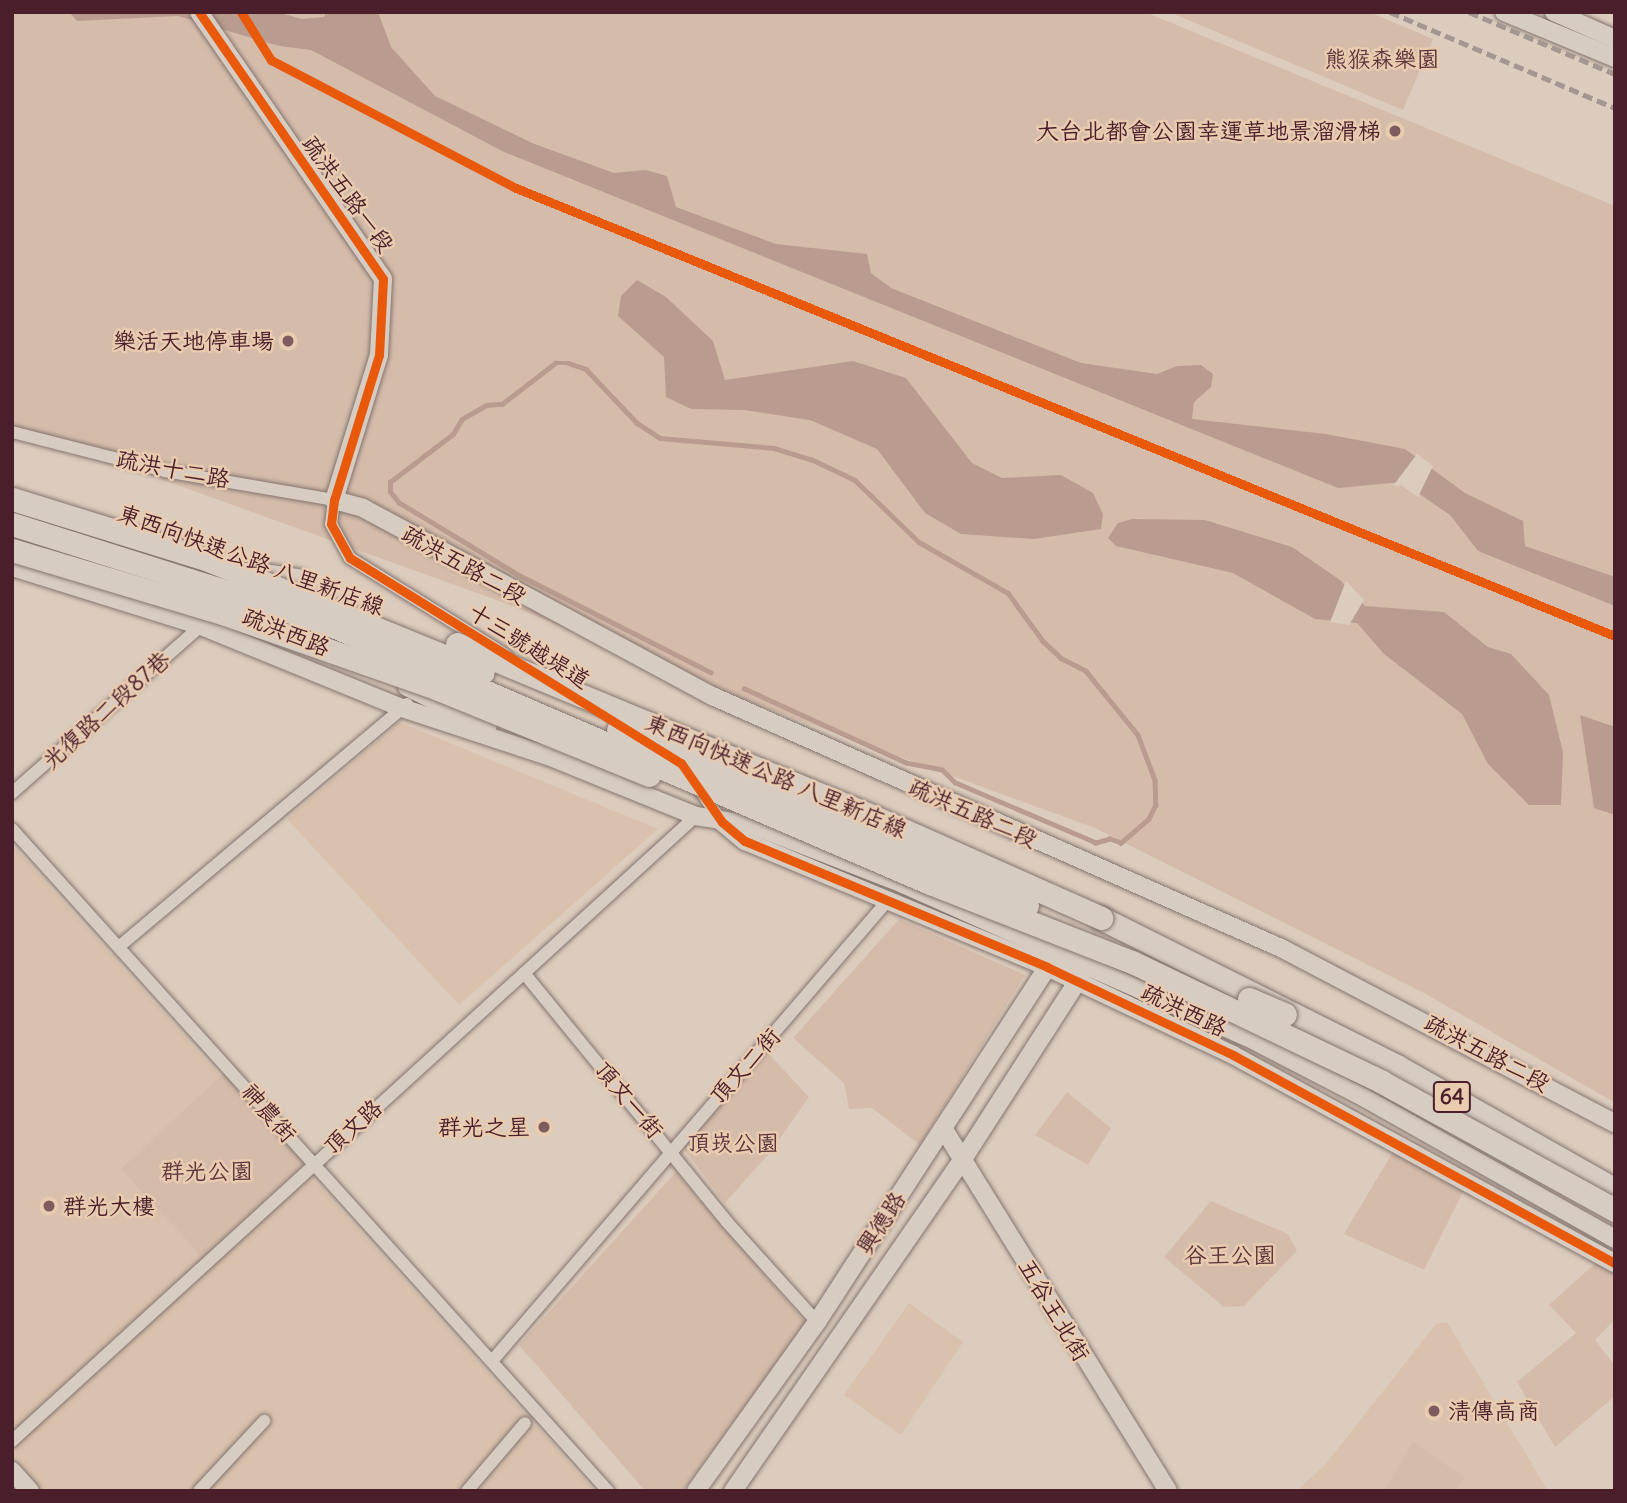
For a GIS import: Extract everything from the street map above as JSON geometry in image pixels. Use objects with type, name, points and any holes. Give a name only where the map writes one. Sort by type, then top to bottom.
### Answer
[{"type":"highway","points":[[12,484],[239,556],[959,853],[1101,918],[1284,1014]]},
{"type":"highway","name":"東西向快速公路 八里新店線","points":[[12,499],[206,559],[375,625],[1284,1014],[1398,1067],[1615,1190]]},
{"type":"highway","points":[[12,509],[185,558],[297,580]]},
{"type":"highway","name":"東西向快速公路 八里新店線","points":[[12,524],[313,618],[817,834],[1132,962],[1264,1022],[1522,1156],[1615,1210]]},
{"type":"highway","points":[[12,550],[225,614],[436,688],[609,761],[817,834]]},
{"type":"street","name":"疏洪五路一段","points":[[199,12],[383,279],[379,355],[334,500]]},
{"type":"street","points":[[1504,12],[1615,58]]},
{"type":"street","points":[[1553,12],[1615,39]]},
{"type":"street","name":"疏洪十二路","points":[[12,432],[165,471],[334,500]]},
{"type":"street","name":"十三號越堤道","points":[[334,500],[331,524],[350,558],[681,763],[723,822]]},
{"type":"street","name":"疏洪五路二段","points":[[334,500],[363,509],[710,695],[1281,948],[1615,1123]]},
{"type":"street","name":"疏洪西路","points":[[12,540],[302,636],[548,756]]},
{"type":"street","name":"疏洪西路","points":[[12,567],[201,626],[402,708],[548,756],[696,816],[723,822],[752,824],[1058,950],[1365,1098],[1615,1239]]},
{"type":"street","name":"光復路二段87巷","points":[[12,793],[201,626]]},
{"type":"street","points":[[121,945],[420,693]]},
{"type":"street","name":"頂文路","points":[[12,1441],[313,1163],[696,816]]},
{"type":"street","name":"疏洪西路","points":[[723,822],[744,841],[889,899],[1047,967],[1340,1111],[1615,1264]]},
{"type":"street","name":"神農街","points":[[12,830],[121,945],[608,1491]]},
{"type":"street","name":"頂文二街","points":[[492,1361],[670,1150],[889,899]]},
{"type":"street","name":"興德路","points":[[696,1491],[817,1322],[1058,950]]},
{"type":"street","name":"興德路","points":[[733,1491],[963,1160],[1088,964]]},
{"type":"street","name":"頂文一街","points":[[524,973],[817,1322]]},
{"type":"street","name":"五谷王北街","points":[[943,1128],[1168,1491]]},
{"type":"street","points":[[199,1491],[264,1421]]},
{"type":"street","points":[[467,1491],[525,1423]]},
{"type":"street","points":[[12,1471],[30,1491]]},
{"type":"shaded area","points":[[69,12],[277,12],[302,19],[324,17],[326,12],[378,12],[391,47],[435,96],[532,143],[614,173],[646,170],[667,176],[676,207],[776,244],[867,254],[871,273],[891,288],[1081,363],[1157,374],[1177,366],[1201,365],[1213,374],[1211,387],[1194,402],[1192,419],[1326,434],[1405,449],[1465,493],[1523,521],[1525,546],[1615,577],[1615,606],[1478,551],[1450,515],[1402,482],[1338,488],[504,152],[311,50],[279,46],[178,16],[77,21]]},
{"type":"shaded area","points":[[637,280],[666,297],[713,341],[725,380],[853,361],[906,378],[972,463],[1002,478],[1061,475],[1093,493],[1103,514],[1101,529],[1034,539],[961,534],[925,513],[877,449],[810,420],[744,410],[691,409],[666,397],[664,357],[618,316],[621,296]]},
{"type":"shaded area","points":[[1132,519],[1205,520],[1292,547],[1340,580],[1365,606],[1444,612],[1488,647],[1511,654],[1549,695],[1563,752],[1561,805],[1529,805],[1488,764],[1462,714],[1384,654],[1357,623],[1315,619],[1233,573],[1116,546],[1108,538],[1118,523]]},
{"type":"shaded area","points":[[1580,715],[1615,727],[1615,815],[1594,808]]},
{"type":"shaded area","points":[[399,722],[658,829],[459,1005],[287,819]]},
{"type":"shaded area","points":[[12,845],[516,1404],[595,1491],[12,1491]]},
{"type":"shaded area","points":[[909,1303],[963,1342],[901,1435],[844,1395]]},
{"type":"shaded area","name":"清傳高商","points":[[1447,1322],[1548,1491],[1296,1491],[1324,1466],[1436,1324]]},
{"type":"green space","points":[[12,12],[1145,12],[1615,206],[1615,1103],[1424,993],[1095,828],[733,696],[502,602],[91,454],[12,432]]},
{"type":"green space","name":"熊猴森樂園","points":[[1169,12],[1369,12],[1433,39],[1403,110]]},
{"type":"green space","points":[[899,919],[1025,975],[920,1145],[872,1108],[849,1109],[844,1083],[793,1038]]},
{"type":"green space","name":"頂崁公園","points":[[767,1052],[809,1097],[771,1151],[725,1203],[683,1148]]},
{"type":"green space","name":"群光公園","points":[[225,1072],[305,1163],[205,1260],[121,1169]]},
{"type":"green space","points":[[1067,1092],[1111,1128],[1088,1165],[1035,1135]]},
{"type":"green space","points":[[1397,1145],[1467,1184],[1424,1270],[1344,1234]]},
{"type":"green space","points":[[676,1172],[806,1323],[683,1491],[645,1491],[519,1345]]},
{"type":"green space","name":"谷王公園","points":[[1211,1201],[1288,1234],[1297,1251],[1244,1306],[1224,1307],[1164,1257]]},
{"type":"green space","points":[[1601,1258],[1615,1268],[1615,1319],[1595,1340],[1615,1366],[1615,1396],[1555,1447],[1517,1382],[1576,1333],[1549,1305]]},
{"type":"green space","points":[[1413,1442],[1465,1478],[1455,1491],[1384,1491]]},
{"type":"pier","points":[[1417,454],[1433,466],[1418,497],[1401,485],[1393,486]]},
{"type":"pier","points":[[1346,581],[1364,600],[1349,625],[1330,622]]},
{"type":"waterway","points":[[711,673],[518,575],[399,503],[390,492],[390,482],[453,434],[462,419],[486,405],[502,404],[555,363],[568,363],[586,369],[637,423],[660,438],[774,448],[811,459],[855,480],[919,542],[1008,593],[1043,641],[1061,658],[1086,671],[1138,735],[1155,780],[1156,805],[1149,819],[1121,843],[1110,839],[1096,843],[955,783],[942,770],[906,763],[744,689]]},
{"type":"railway","points":[[1390,12],[1615,108]]},
{"type":"railway","points":[[1469,12],[1615,74]]},
{"type":"cycle path","points":[[199,12],[383,279],[379,355],[334,500],[331,524],[350,558],[681,763],[722,822],[745,841],[1047,967],[1233,1055],[1615,1263]]},
{"type":"cycle path","points":[[241,12],[271,60],[516,188],[1615,636]]},
{"type":"place","name":"大台北都會公園幸運草地景溜滑梯","points":[[1395,131]]},
{"type":"place","name":"樂活天地停車場","points":[[288,341]]},
{"type":"place","name":"群光之星","points":[[544,1127]]},
{"type":"place","name":"群光大樓","points":[[49,1206]]},
{"type":"place","name":"清傳高商","points":[[1434,1411]]}]
